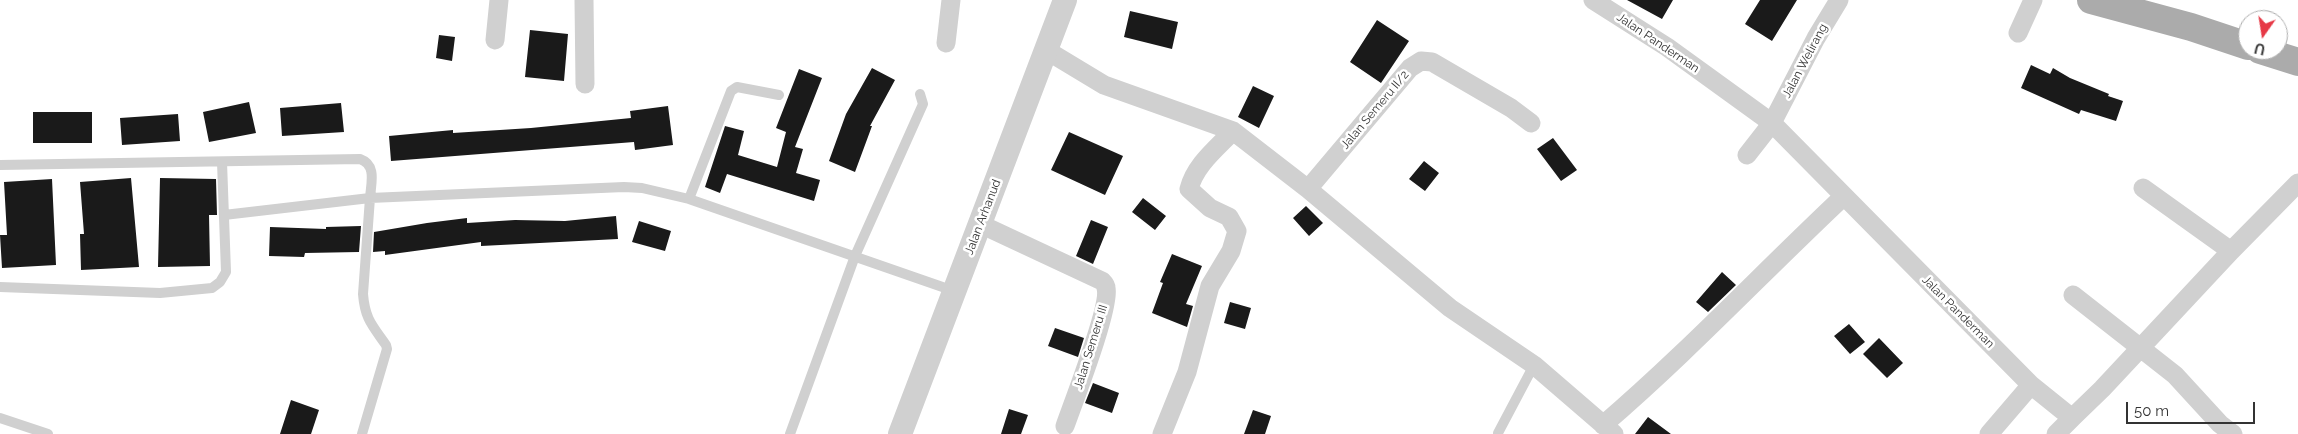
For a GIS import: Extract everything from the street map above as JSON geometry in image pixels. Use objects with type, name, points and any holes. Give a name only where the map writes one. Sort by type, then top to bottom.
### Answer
[{"type":"main road","points":[[2091,0],[2191,27],[2238,43]]},
{"type":"street","points":[[495,40],[499,0]]},
{"type":"street","points":[[584,0],[586,84]]},
{"type":"street","points":[[946,43],[952,0]]},
{"type":"street","name":"Jalan Arhanud","points":[[900,434],[1065,0]]},
{"type":"street","name":"Jalan Panderman","points":[[1593,0],[1667,47],[1772,124],[2031,385],[2072,418]]},
{"type":"street","name":"Jalan Welirang","points":[[1747,155],[1772,124],[1816,38],[1839,0]]},
{"type":"street","points":[[2018,32],[2033,0]]},
{"type":"street","points":[[1046,50],[1104,85],[1233,131],[1308,189],[1450,308],[1534,365],[1608,430],[1645,389],[1844,196]]},
{"type":"street","name":"Jalan Semeru II/2","points":[[1308,189],[1410,68],[1421,61],[1432,62],[1461,78],[1531,123]]},
{"type":"street","points":[[1162,434],[1187,372],[1210,286],[1231,251],[1237,231],[1229,217],[1210,208],[1189,189],[1192,176],[1204,160],[1233,131]]},
{"type":"street","points":[[2056,434],[2141,349],[2231,251],[2298,183]]},
{"type":"street","points":[[2143,188],[2231,251]]},
{"type":"street","name":"Jalan Semeru III","points":[[980,224],[1102,281],[1106,288],[1106,298],[1096,338],[1065,426]]},
{"type":"street","points":[[2073,295],[2175,375],[2220,424],[2233,434]]},
{"type":"street","points":[[1989,434],[2031,385]]},
{"type":"lane","points":[[689,199],[731,91],[737,87],[778,94]]},
{"type":"lane","points":[[790,434],[855,256],[924,104],[920,94]]},
{"type":"lane","points":[[0,165],[360,159],[367,161],[372,168],[363,294],[364,308],[366,316],[387,349],[362,434]]},
{"type":"lane","points":[[0,287],[160,293],[212,288],[220,282],[226,272],[222,162]]},
{"type":"lane","points":[[224,215],[370,198],[624,187],[642,188],[689,199],[955,291]]},
{"type":"lane","points":[[1498,433],[1534,365]]},
{"type":"lane","points":[[0,418],[48,434]]},
{"type":"building","points":[[1627,0],[1673,0],[1662,19]]},
{"type":"building","points":[[1760,0],[1797,0],[1772,41],[1745,24]]},
{"type":"building","points":[[1130,11],[1178,22],[1172,49],[1124,37]]},
{"type":"building","points":[[1377,20],[1409,41],[1381,83],[1350,62]]},
{"type":"building","points":[[530,30],[568,34],[564,81],[525,77]]},
{"type":"building","points":[[439,35],[455,37],[452,61],[436,58]]},
{"type":"building","points":[[2031,65],[2050,74],[2053,68],[2070,78],[2109,94],[2108,96],[2123,101],[2116,121],[2081,110],[2079,114],[2021,88]]},
{"type":"building","points":[[872,68],[895,80],[870,126],[872,126],[855,172],[829,161],[846,114]]},
{"type":"building","points":[[799,69],[822,78],[795,147],[803,149],[796,173],[820,180],[814,201],[727,174],[720,193],[705,187],[725,126],[744,131],[738,155],[777,167],[786,132],[776,128]]},
{"type":"building","points":[[1253,86],[1274,96],[1259,128],[1238,117]]},
{"type":"building","points":[[249,102],[256,133],[209,142],[203,112]]},
{"type":"building","points":[[341,103],[344,132],[282,136],[280,108]]},
{"type":"building","points":[[668,106],[673,145],[635,150],[634,142],[391,161],[389,136],[453,130],[453,133],[531,128],[631,118],[630,111]]},
{"type":"building","points":[[33,112],[92,112],[92,143],[33,143]]},
{"type":"building","points":[[178,114],[180,141],[122,145],[120,118]]},
{"type":"building","points":[[1069,132],[1123,156],[1105,195],[1051,170]]},
{"type":"building","points":[[1553,138],[1577,170],[1561,181],[1537,149]]},
{"type":"building","points":[[1424,161],[1439,173],[1425,191],[1409,179]]},
{"type":"building","points":[[131,178],[139,267],[81,270],[80,234],[84,234],[80,182]]},
{"type":"building","points":[[160,178],[216,179],[217,215],[209,215],[210,266],[158,267]]},
{"type":"building","points":[[52,179],[56,265],[2,268],[0,235],[7,235],[4,182]]},
{"type":"building","points":[[1143,198],[1166,216],[1155,230],[1132,212]]},
{"type":"building","points":[[1306,206],[1323,223],[1309,236],[1293,218]]},
{"type":"building","points":[[616,216],[618,239],[481,246],[481,242],[385,255],[385,251],[373,252],[374,232],[427,223],[467,218],[467,223],[515,220],[565,221]]},
{"type":"building","points":[[1091,220],[1108,227],[1093,264],[1076,256]]},
{"type":"building","points":[[639,221],[671,231],[665,251],[632,242]]},
{"type":"building","points":[[361,226],[359,252],[305,253],[304,257],[269,256],[270,227],[326,229],[326,227]]},
{"type":"building","points":[[1172,254],[1202,266],[1186,304],[1193,306],[1187,327],[1152,313],[1163,283],[1160,282]]},
{"type":"building","points":[[1722,272],[1736,285],[1708,312],[1696,302]]},
{"type":"building","points":[[1230,302],[1251,308],[1245,329],[1224,323]]},
{"type":"building","points":[[1849,324],[1865,342],[1850,354],[1834,336]]},
{"type":"building","points":[[1055,328],[1084,338],[1078,357],[1048,346]]},
{"type":"building","points":[[1879,338],[1903,363],[1887,378],[1863,354]]},
{"type":"building","points":[[1093,383],[1119,393],[1112,413],[1085,403]]},
{"type":"building","points":[[291,400],[319,410],[311,434],[280,434]]},
{"type":"building","points":[[1009,409],[1028,415],[1021,434],[1001,434]]},
{"type":"building","points":[[1253,410],[1271,416],[1265,434],[1244,434]]},
{"type":"building","points":[[1648,417],[1671,434],[1635,434]]}]
